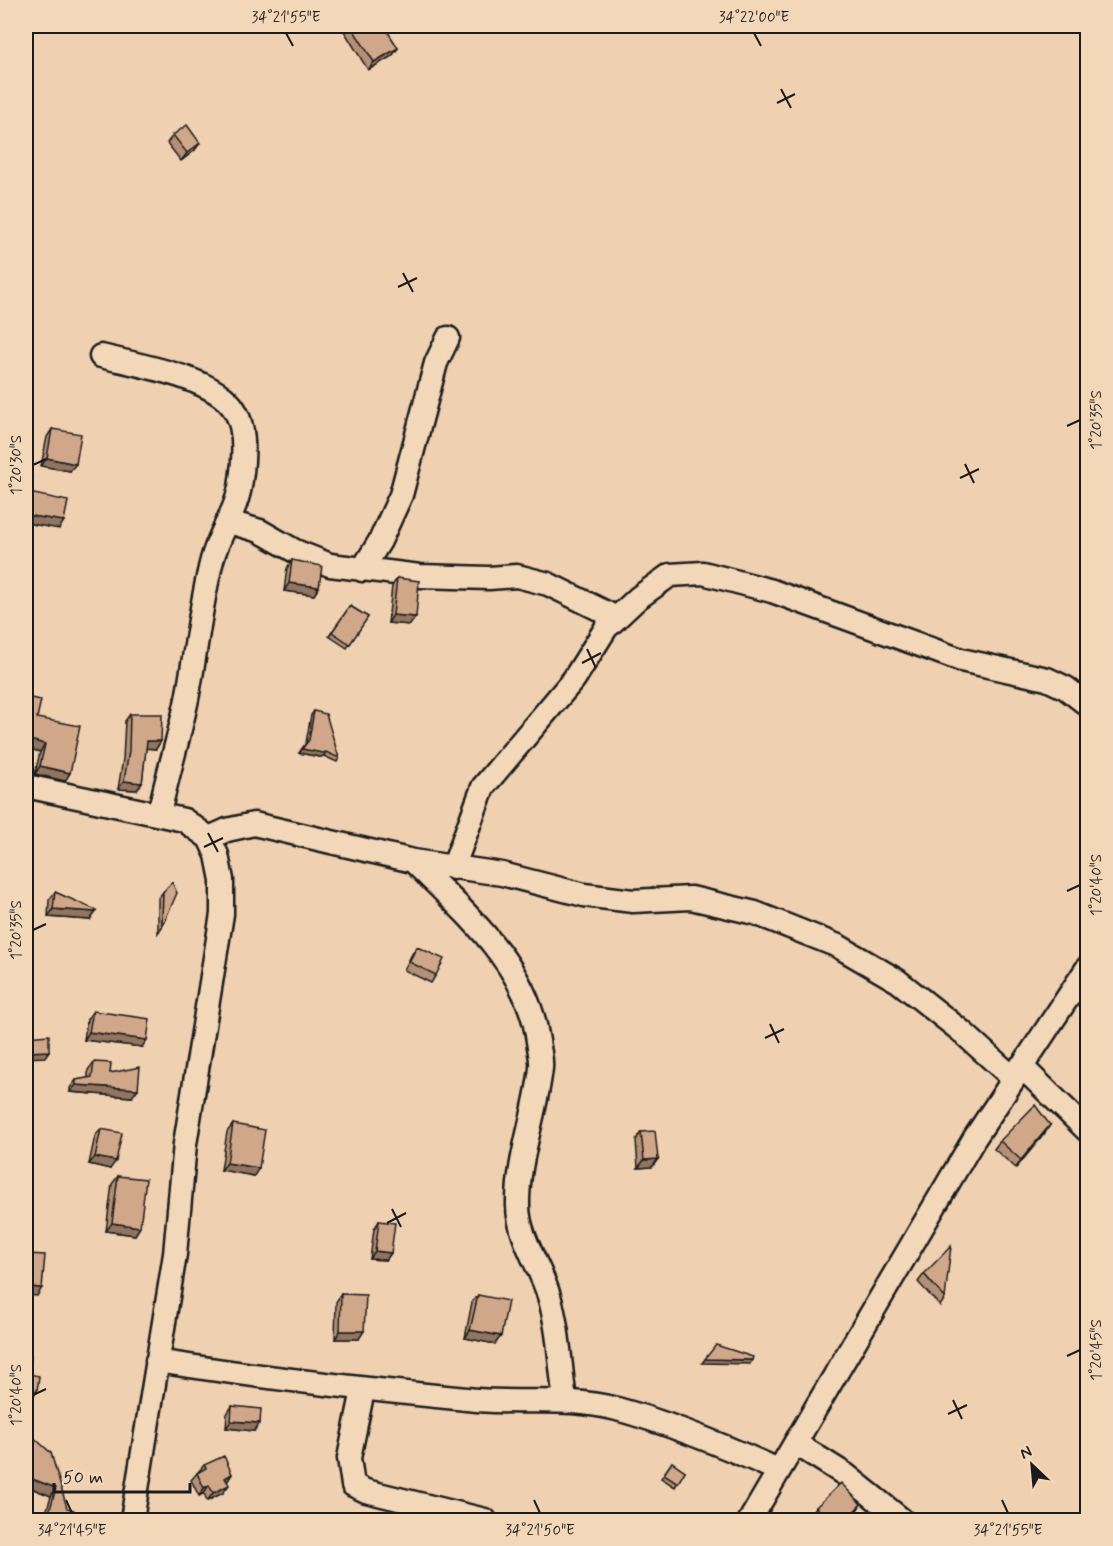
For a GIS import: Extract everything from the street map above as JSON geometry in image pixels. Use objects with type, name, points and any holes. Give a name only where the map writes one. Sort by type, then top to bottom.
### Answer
[{"type":"street","points":[[362,570],[380,541],[401,495],[436,363],[448,339]]},
{"type":"street","points":[[101,356],[194,382],[216,392],[233,407],[238,416],[243,447],[241,481],[234,513],[220,536],[212,561],[187,700],[159,814]]},
{"type":"street","points":[[229,522],[261,531],[295,551],[330,565],[420,576],[489,578],[517,576],[548,584],[617,618]]},
{"type":"street","points":[[453,868],[483,787],[574,680],[606,628],[638,598],[670,575],[703,573],[772,591],[961,660],[1047,679],[1066,688],[1088,705]]},
{"type":"street","points":[[26,786],[184,820],[209,838],[217,855],[222,880],[222,914],[185,1144],[175,1254],[132,1521]]},
{"type":"street","points":[[209,838],[227,830],[254,824],[413,861],[502,874],[584,895],[633,901],[691,898],[755,913],[838,946],[898,981],[1017,1072],[1088,1131]]},
{"type":"street","points":[[413,861],[495,945],[520,984],[535,1016],[541,1064],[535,1111],[520,1173],[518,1206],[520,1226],[542,1272],[550,1300],[565,1400]]},
{"type":"street","points":[[750,1521],[974,1139],[1088,967]]},
{"type":"street","points":[[158,1361],[363,1390],[496,1402],[565,1400],[617,1409],[736,1451],[778,1470]]},
{"type":"street","points":[[363,1390],[349,1458],[353,1485],[366,1491],[485,1521]]},
{"type":"street","points":[[795,1443],[846,1475],[902,1521]]},
{"type":"building","points":[[351,26],[384,26],[398,48],[374,62]]},
{"type":"building","points":[[187,125],[200,143],[187,153],[173,135]]},
{"type":"building","points":[[52,429],[81,434],[76,464],[47,458]]},
{"type":"building","points":[[26,476],[32,478],[29,493],[68,501],[64,521],[26,515]]},
{"type":"building","points":[[292,560],[322,566],[319,587],[289,583]]},
{"type":"building","points":[[397,578],[419,581],[416,617],[393,615]]},
{"type":"building","points":[[350,606],[368,617],[350,644],[332,632]]},
{"type":"building","points":[[26,697],[41,700],[37,718],[80,726],[70,773],[40,766],[45,744],[26,739]]},
{"type":"building","points":[[314,711],[326,714],[339,758],[326,752],[302,749],[309,740]]},
{"type":"building","points":[[130,714],[162,714],[161,741],[147,741],[142,783],[124,781],[129,751]]},
{"type":"building","points":[[172,882],[177,893],[162,927],[163,892]]},
{"type":"building","points":[[55,892],[96,910],[96,912],[53,909]]},
{"type":"building","points":[[417,947],[444,959],[436,975],[409,962]]},
{"type":"building","points":[[93,1011],[150,1019],[147,1040],[89,1032]]},
{"type":"building","points":[[49,1035],[49,1051],[26,1052],[26,1037]]},
{"type":"building","points":[[94,1062],[111,1063],[110,1073],[140,1067],[138,1089],[76,1085],[76,1080],[92,1077]]},
{"type":"building","points":[[1035,1105],[1050,1125],[1021,1160],[1000,1141]]},
{"type":"building","points":[[233,1124],[265,1130],[259,1168],[227,1163]]},
{"type":"building","points":[[101,1129],[122,1133],[116,1161],[95,1157]]},
{"type":"building","points":[[655,1131],[658,1159],[644,1160],[641,1132]]},
{"type":"building","points":[[118,1176],[146,1179],[140,1227],[112,1223]]},
{"type":"building","points":[[379,1221],[395,1223],[391,1253],[375,1251]]},
{"type":"building","points":[[951,1246],[945,1298],[924,1274]]},
{"type":"building","points":[[26,1254],[45,1255],[42,1288],[26,1287]]},
{"type":"building","points":[[341,1294],[366,1295],[364,1331],[340,1331]]},
{"type":"building","points":[[478,1295],[508,1301],[501,1336],[470,1330]]},
{"type":"building","points":[[716,1345],[753,1357],[752,1360],[705,1359]]},
{"type":"building","points":[[26,1354],[31,1355],[29,1374],[39,1376],[37,1391],[26,1389]]},
{"type":"building","points":[[232,1406],[261,1409],[260,1423],[231,1421]]},
{"type":"building","points":[[32,1436],[51,1453],[67,1508],[74,1510],[71,1521],[42,1521],[43,1518],[47,1520],[56,1488],[27,1477]]},
{"type":"building","points":[[224,1456],[232,1474],[225,1478],[229,1485],[213,1493],[209,1485],[204,1488],[197,1473],[206,1468],[204,1465]]},
{"type":"building","points":[[672,1462],[685,1471],[678,1483],[664,1474]]},
{"type":"building","points":[[841,1483],[861,1504],[845,1521],[829,1521],[816,1507]]}]
